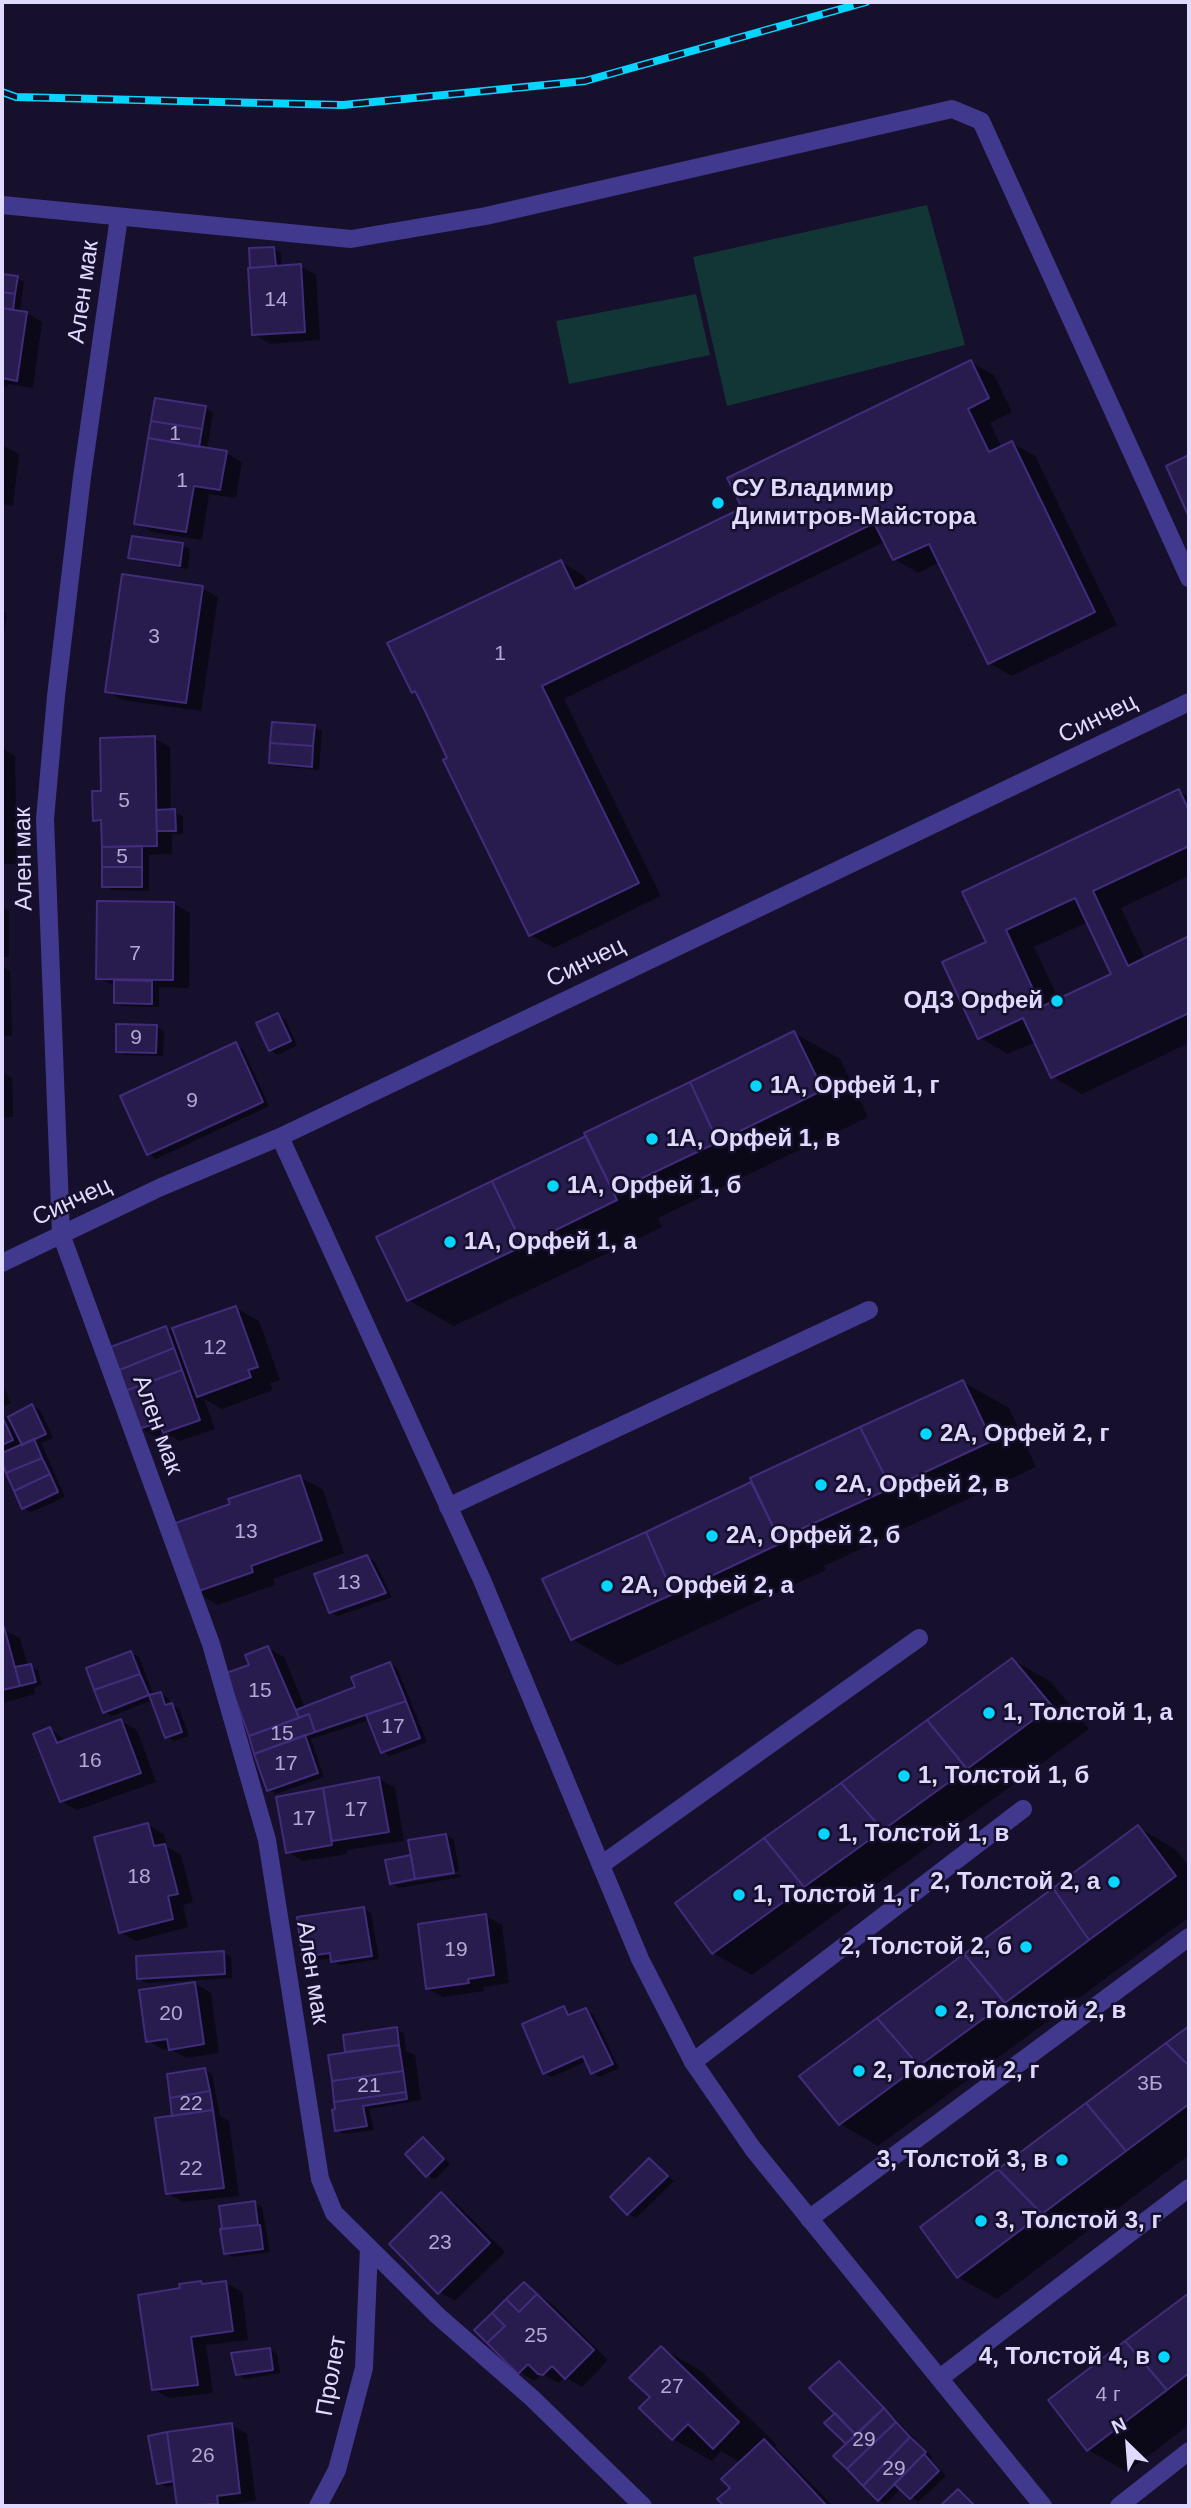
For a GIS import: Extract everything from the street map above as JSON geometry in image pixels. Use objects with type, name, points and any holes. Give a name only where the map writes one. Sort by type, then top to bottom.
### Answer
[{"type":"street","points":[[2,205],[351,239],[486,216],[952,108],[981,121],[1189,578]]},
{"type":"street","name":"Ален мак","points":[[119,217],[82,477],[56,696],[45,819],[61,1234],[211,1644],[267,1840],[320,2179],[334,2213],[438,2316],[532,2399],[643,2506]]},
{"type":"street","name":"Синчец","points":[[2,1263],[161,1187],[280,1137],[1189,702]]},
{"type":"street","points":[[280,1137],[482,1580],[640,1959],[693,2062],[752,2150],[1043,2506]]},
{"type":"street","points":[[448,1507],[869,1310]]},
{"type":"street","points":[[601,1865],[919,1638]]},
{"type":"street","points":[[693,2062],[1023,1809]]},
{"type":"street","points":[[809,2219],[1189,1937]]},
{"type":"street","points":[[940,2378],[1189,2188]]},
{"type":"street","name":"Пролет","points":[[318,2506],[337,2470],[364,2368],[369,2248]]},
{"type":"street","points":[[1119,2506],[1189,2451]]},
{"type":"green space","points":[[927,205],[965,345],[727,406],[693,257]]},
{"type":"green space","points":[[696,294],[710,355],[569,384],[556,321]]},
{"type":"building","points":[[274,247],[276,266],[250,268],[249,248]]},
{"type":"building","points":[[301,264],[305,332],[252,335],[248,268]]},
{"type":"building","points":[[2,274],[18,276],[15,294],[2,292]]},
{"type":"building","points":[[2,292],[15,294],[13,310],[2,308]]},
{"type":"building","points":[[2,308],[27,312],[17,381],[2,378]]},
{"type":"building","points":[[971,360],[989,398],[968,409],[989,452],[1012,441],[1095,612],[988,664],[929,544],[893,560],[874,523],[542,686],[639,883],[529,936],[443,760],[447,758],[425,711],[415,691],[412,693],[387,643],[561,560],[575,589],[742,508],[727,478]]},
{"type":"building","points":[[155,398],[206,406],[202,429],[151,421]]},
{"type":"building","points":[[151,421],[202,429],[199,447],[148,438]]},
{"type":"building","points":[[148,438],[227,451],[220,490],[194,486],[186,532],[134,524]]},
{"type":"building","points":[[1189,455],[1189,517],[1166,466]]},
{"type":"building","points":[[132,536],[183,543],[180,566],[128,558]]},
{"type":"building","points":[[122,574],[203,586],[186,703],[105,692]]},
{"type":"building","points":[[272,722],[315,725],[313,746],[270,743]]},
{"type":"building","points":[[155,736],[157,846],[102,847],[101,820],[93,821],[92,791],[101,791],[100,738]]},
{"type":"building","points":[[270,743],[313,746],[312,767],[269,763]]},
{"type":"building","points":[[1179,789],[1189,811],[1189,846],[1093,891],[1128,966],[1189,936],[1189,1013],[1051,1078],[1023,1018],[978,1039],[942,962],[986,942],[962,892]],"holes":[[[1075,898],[1111,974],[1041,1007],[1006,930]]]},
{"type":"building","points":[[175,809],[176,831],[157,831],[156,810]]},
{"type":"building","points":[[142,846],[142,867],[102,867],[102,847]]},
{"type":"building","points":[[102,867],[142,867],[142,887],[102,887]]},
{"type":"building","points":[[97,901],[174,902],[173,980],[96,979]]},
{"type":"building","points":[[114,980],[152,981],[152,1004],[114,1003]]},
{"type":"building","points":[[278,1013],[291,1041],[269,1051],[256,1023]]},
{"type":"building","points":[[116,1024],[157,1025],[156,1053],[116,1052]]},
{"type":"building","name":"1А, Орфей 1, г","points":[[794,1031],[823,1090],[718,1142],[690,1082]]},
{"type":"building","points":[[236,1042],[263,1102],[147,1155],[120,1096]]},
{"type":"building","name":"1А, Орфей 1, в","points":[[690,1082],[718,1142],[613,1192],[584,1133]]},
{"type":"building","name":"1А, Орфей 1, б","points":[[586,1136],[617,1200],[523,1246],[492,1181]]},
{"type":"building","name":"1А, Орфей 1, а","points":[[492,1181],[523,1246],[407,1301],[376,1237]]},
{"type":"building","points":[[236,1306],[258,1367],[248,1370],[251,1377],[197,1397],[172,1328]]},
{"type":"building","points":[[166,1326],[174,1348],[117,1371],[108,1348]]},
{"type":"building","points":[[174,1348],[182,1370],[125,1391],[117,1371]]},
{"type":"building","points":[[182,1370],[200,1420],[163,1433],[159,1422],[139,1429],[125,1391]]},
{"type":"building","name":"2А, Орфей 2, г","points":[[963,1380],[992,1441],[891,1488],[860,1427]]},
{"type":"building","points":[[32,1404],[46,1434],[22,1445],[8,1417]]},
{"type":"building","points":[[2,1416],[13,1440],[2,1445]]},
{"type":"building","name":"2А, Орфей 2, в","points":[[860,1427],[891,1488],[779,1539],[750,1478]]},
{"type":"building","points":[[34,1439],[42,1458],[6,1473],[2,1453]]},
{"type":"building","points":[[42,1458],[50,1474],[14,1491],[6,1473]]},
{"type":"building","points":[[50,1474],[58,1492],[22,1509],[14,1491]]},
{"type":"building","points":[[300,1475],[322,1540],[251,1566],[253,1572],[193,1593],[170,1525],[230,1504],[228,1499]]},
{"type":"building","name":"2А, Орфей 2, б","points":[[751,1482],[781,1543],[673,1594],[646,1532]]},
{"type":"building","name":"2А, Орфей 2, а","points":[[646,1532],[673,1594],[571,1640],[542,1579]]},
{"type":"building","points":[[367,1555],[386,1593],[329,1613],[314,1574]]},
{"type":"building","points":[[4,1627],[20,1686],[2,1690],[2,1628]]},
{"type":"building","points":[[268,1646],[299,1718],[249,1736],[226,1673],[249,1665],[245,1655]]},
{"type":"building","points":[[131,1651],[140,1674],[94,1690],[86,1668]]},
{"type":"building","name":"1, Толстой 1, а","points":[[1012,1658],[1052,1706],[967,1769],[927,1720]]},
{"type":"building","points":[[390,1662],[406,1701],[315,1732],[309,1714],[299,1718],[296,1710],[355,1687],[351,1677]]},
{"type":"building","points":[[31,1664],[36,1682],[20,1686],[15,1667]]},
{"type":"building","points":[[140,1674],[149,1695],[103,1713],[94,1690]]},
{"type":"building","points":[[161,1692],[165,1705],[172,1703],[182,1732],[165,1738],[149,1695]]},
{"type":"building","points":[[406,1701],[420,1738],[381,1753],[366,1715]]},
{"type":"building","points":[[309,1714],[315,1732],[254,1754],[249,1736]]},
{"type":"building","points":[[121,1719],[141,1773],[60,1802],[33,1734],[50,1727],[57,1743]]},
{"type":"building","name":"1, Толстой 1, б","points":[[927,1720],[967,1769],[883,1830],[841,1783]]},
{"type":"building","points":[[305,1735],[318,1773],[267,1791],[254,1754]]},
{"type":"building","points":[[379,1777],[389,1832],[332,1841],[323,1788]]},
{"type":"building","name":"1, Толстой 1, в","points":[[841,1783],[883,1830],[804,1887],[764,1838]]},
{"type":"building","points":[[323,1788],[332,1845],[286,1853],[276,1797]]},
{"type":"building","points":[[148,1823],[154,1846],[165,1844],[178,1894],[168,1896],[173,1919],[119,1933],[94,1837]]},
{"type":"building","name":"2, Толстой 2, а","points":[[1138,1825],[1176,1876],[1089,1940],[1053,1888]]},
{"type":"building","points":[[446,1834],[454,1873],[415,1879],[408,1840]]},
{"type":"building","name":"1, Толстой 1, г","points":[[764,1838],[804,1887],[712,1954],[675,1903]]},
{"type":"building","points":[[411,1855],[415,1879],[390,1884],[385,1860]]},
{"type":"building","name":"2, Толстой 2, б","points":[[1053,1888],[1089,1940],[1005,2003],[964,1954]]},
{"type":"building","points":[[364,1907],[372,1956],[331,1962],[330,1953],[302,1957],[297,1917]]},
{"type":"building","points":[[486,1914],[494,1975],[468,1979],[469,1983],[426,1989],[418,1924]]},
{"type":"building","points":[[224,1951],[225,1974],[137,1979],[136,1956]]},
{"type":"building","name":"2, Толстой 2, в","points":[[964,1954],[1005,2003],[919,2066],[877,2018]]},
{"type":"building","points":[[195,1982],[204,2044],[169,2050],[167,2039],[146,2042],[139,1990]]},
{"type":"building","points":[[564,2006],[568,2015],[586,2008],[613,2064],[591,2074],[583,2056],[543,2074],[522,2024]]},
{"type":"building","name":"2, Толстой 2, г","points":[[877,2018],[919,2066],[839,2125],[799,2076]]},
{"type":"building","points":[[1189,2026],[1189,2066],[1166,2043]]},
{"type":"building","points":[[397,2027],[399,2045],[345,2052],[343,2035]]},
{"type":"building","points":[[1166,2043],[1189,2066],[1189,2104],[1126,2151],[1086,2103]]},
{"type":"building","points":[[399,2045],[403,2071],[332,2081],[328,2055]]},
{"type":"building","points":[[205,2068],[210,2091],[170,2098],[167,2074]]},
{"type":"building","points":[[403,2071],[406,2092],[334,2102],[332,2081]]},
{"type":"building","points":[[210,2091],[213,2110],[172,2116],[170,2098]]},
{"type":"building","points":[[406,2092],[407,2099],[363,2106],[367,2126],[335,2131],[332,2110],[335,2109],[334,2102]]},
{"type":"building","name":"3, Толстой 3, в","points":[[1086,2103],[1126,2151],[1042,2214],[998,2169]]},
{"type":"building","points":[[213,2110],[224,2188],[166,2194],[155,2118]]},
{"type":"building","points":[[423,2137],[444,2159],[426,2177],[405,2154]]},
{"type":"building","points":[[649,2158],[668,2176],[627,2215],[610,2197]]},
{"type":"building","name":"3, Толстой 3, г","points":[[998,2169],[1042,2214],[957,2278],[920,2227]]},
{"type":"building","points":[[441,2192],[490,2243],[438,2294],[389,2244]]},
{"type":"building","points":[[255,2201],[258,2225],[222,2229],[219,2206]]},
{"type":"building","points":[[260,2225],[263,2249],[224,2254],[220,2229]]},
{"type":"building","points":[[201,2281],[202,2284],[226,2281],[233,2331],[191,2337],[198,2385],[152,2390],[138,2295],[180,2288],[179,2284]]},
{"type":"building","points":[[524,2282],[537,2294],[519,2312],[506,2299]]},
{"type":"building","name":"4, Толстой 4, в","points":[[1189,2293],[1189,2373],[1167,2390],[1125,2341]]},
{"type":"building","points":[[537,2294],[594,2350],[565,2379],[552,2366],[543,2375],[538,2374],[528,2364],[518,2374],[487,2343],[505,2326],[492,2313],[506,2299],[519,2312]]},
{"type":"building","points":[[492,2313],[505,2326],[487,2343],[474,2330]]},
{"type":"building","points":[[1125,2341],[1167,2390],[1087,2451],[1048,2400]]},
{"type":"building","points":[[661,2346],[739,2422],[713,2449],[688,2424],[672,2440],[639,2408],[650,2397],[629,2378]]},
{"type":"building","points":[[270,2348],[273,2370],[236,2375],[231,2353]]},
{"type":"building","points":[[839,2361],[884,2408],[856,2435],[809,2388]]},
{"type":"building","points":[[884,2408],[896,2422],[847,2469],[833,2456]]},
{"type":"building","points":[[835,2413],[856,2435],[846,2444],[824,2423]]},
{"type":"building","points":[[896,2422],[910,2437],[863,2486],[847,2469]]},
{"type":"building","points":[[232,2423],[240,2493],[217,2496],[218,2504],[177,2506],[167,2432]]},
{"type":"building","points":[[167,2432],[174,2481],[157,2484],[148,2436]]},
{"type":"building","points":[[910,2437],[926,2452],[878,2501],[863,2486]]},
{"type":"building","points":[[764,2439],[827,2506],[724,2506],[717,2499],[730,2488],[721,2479]]},
{"type":"building","points":[[924,2454],[939,2471],[910,2499],[894,2484]]},
{"type":"building","points":[[958,2489],[973,2504],[940,2506]]},
{"type":"railway","points":[[2,92],[16,97],[343,105],[585,81],[866,2]]},
{"type":"place","name":"СУ Владимир Димитров-Майстора","points":[[718,503]]},
{"type":"place","name":"ОДЗ Орфей","points":[[1057,1001]]},
{"type":"place","name":"1А, Орфей 1, г","points":[[756,1086]]},
{"type":"place","name":"1А, Орфей 1, в","points":[[652,1139]]},
{"type":"place","name":"1А, Орфей 1, б","points":[[553,1186]]},
{"type":"place","name":"1А, Орфей 1, а","points":[[450,1242]]},
{"type":"place","name":"2А, Орфей 2, г","points":[[926,1434]]},
{"type":"place","name":"2А, Орфей 2, в","points":[[821,1485]]},
{"type":"place","name":"2А, Орфей 2, б","points":[[712,1536]]},
{"type":"place","name":"2А, Орфей 2, а","points":[[607,1586]]},
{"type":"place","name":"1, Толстой 1, а","points":[[989,1713]]},
{"type":"place","name":"1, Толстой 1, б","points":[[904,1776]]},
{"type":"place","name":"1, Толстой 1, в","points":[[824,1834]]},
{"type":"place","name":"2, Толстой 2, а","points":[[1114,1882]]},
{"type":"place","name":"1, Толстой 1, г","points":[[739,1895]]},
{"type":"place","name":"2, Толстой 2, б","points":[[1026,1947]]},
{"type":"place","name":"2, Толстой 2, в","points":[[941,2011]]},
{"type":"place","name":"2, Толстой 2, г","points":[[859,2071]]},
{"type":"place","name":"3, Толстой 3, в","points":[[1062,2160]]},
{"type":"place","name":"3, Толстой 3, г","points":[[981,2221]]},
{"type":"place","name":"4, Толстой 4, в","points":[[1164,2357]]}]
